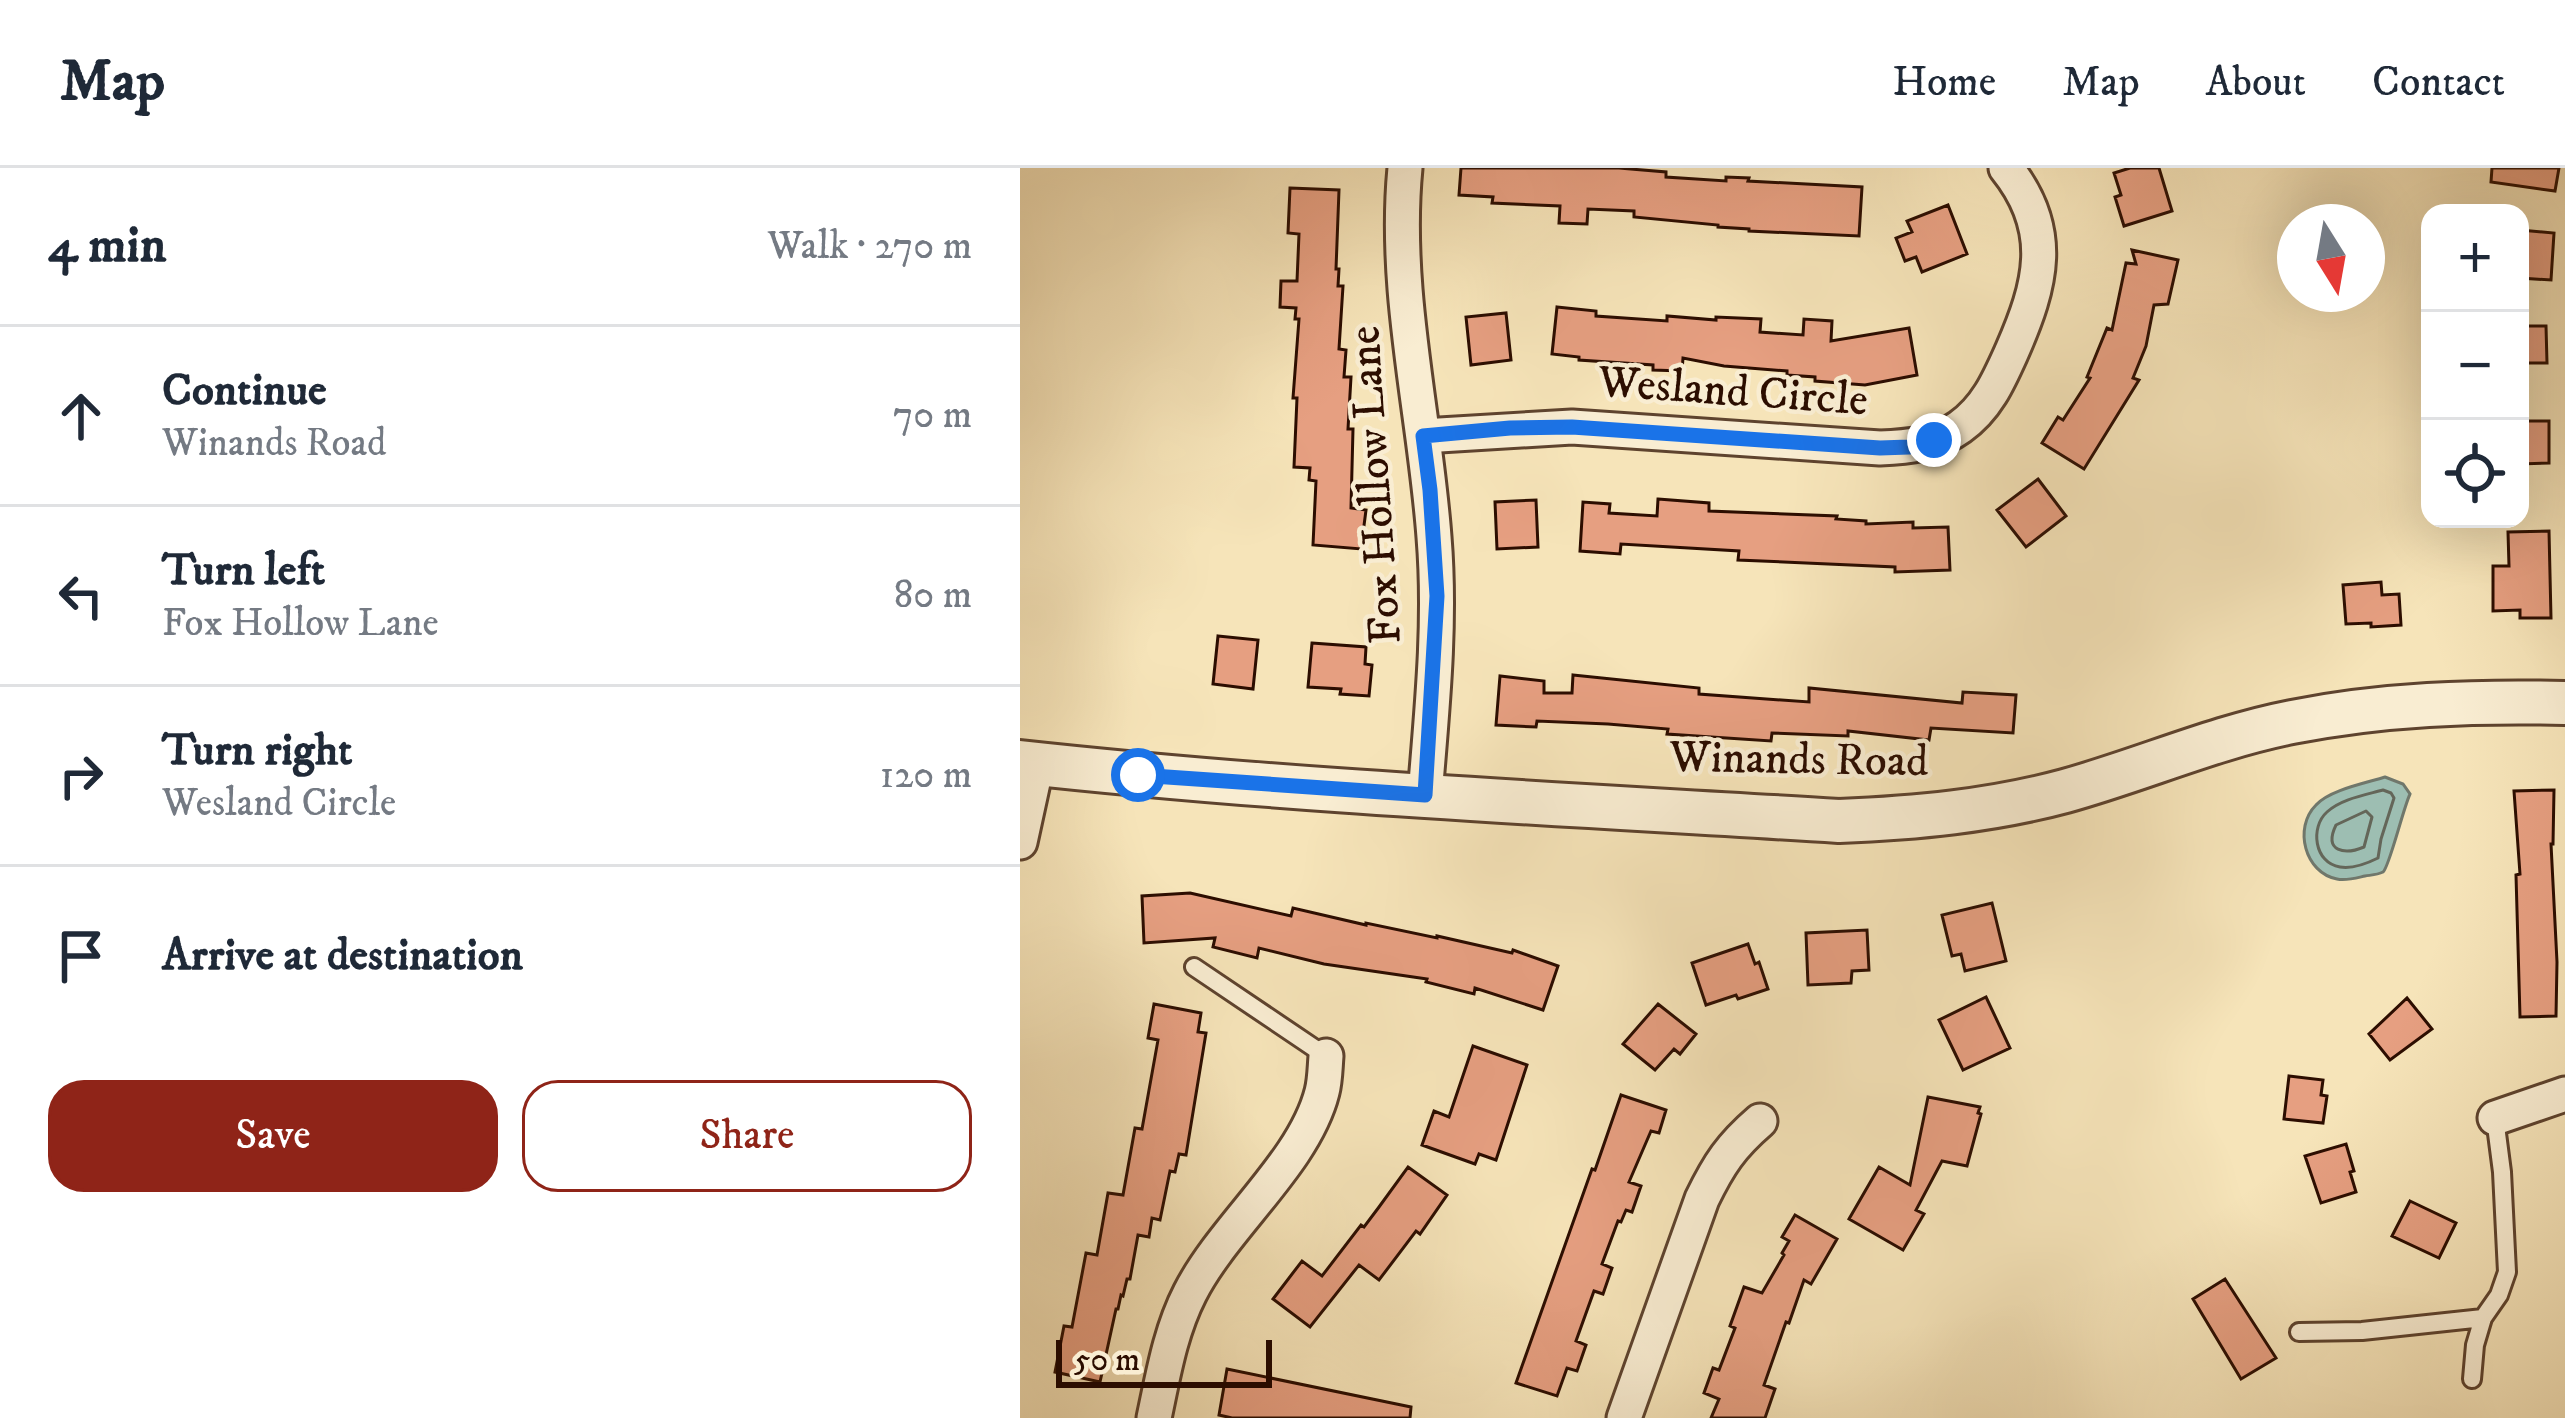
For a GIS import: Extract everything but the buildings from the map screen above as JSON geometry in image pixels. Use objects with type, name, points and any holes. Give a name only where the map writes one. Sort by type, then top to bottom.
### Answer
[{"type":"street","name":"Fox Hollow Lane","points":[[1405,168],[1406,276],[1437,596],[1425,795]]},
{"type":"street","name":"Wesland Circle","points":[[1423,436],[1572,427],[1880,448],[1934,440],[1967,421],[1995,388],[2038,282],[2039,240],[2029,207],[2006,168]]},
{"type":"street","name":"Winands Road","points":[[1029,763],[1138,775],[1839,821],[1978,810],[2063,791],[2288,723],[2374,709],[2481,701],[2565,703]]},
{"type":"street","points":[[1020,842],[1029,763]]},
{"type":"street","points":[[1154,1418],[1166,1358],[1190,1294],[1211,1258],[1303,1138],[1323,1089],[1326,1055]]},
{"type":"street","points":[[2495,1118],[2565,1094]]},
{"type":"street","points":[[1624,1418],[1710,1182],[1736,1142],[1760,1121]]},
{"type":"lane","points":[[1194,967],[1326,1055]]},
{"type":"lane","points":[[2472,1379],[2483,1318],[2507,1272],[2495,1118]]},
{"type":"lane","points":[[2299,1332],[2483,1318]]},
{"type":"water","points":[[2385,777],[2403,784],[2410,794],[2386,868],[2378,874],[2347,879],[2326,875],[2306,848],[2309,815],[2330,795]]},
{"type":"route","points":[[1138,775],[1425,795],[1437,596],[1423,436],[1572,427],[1880,448],[1934,440]]}]
